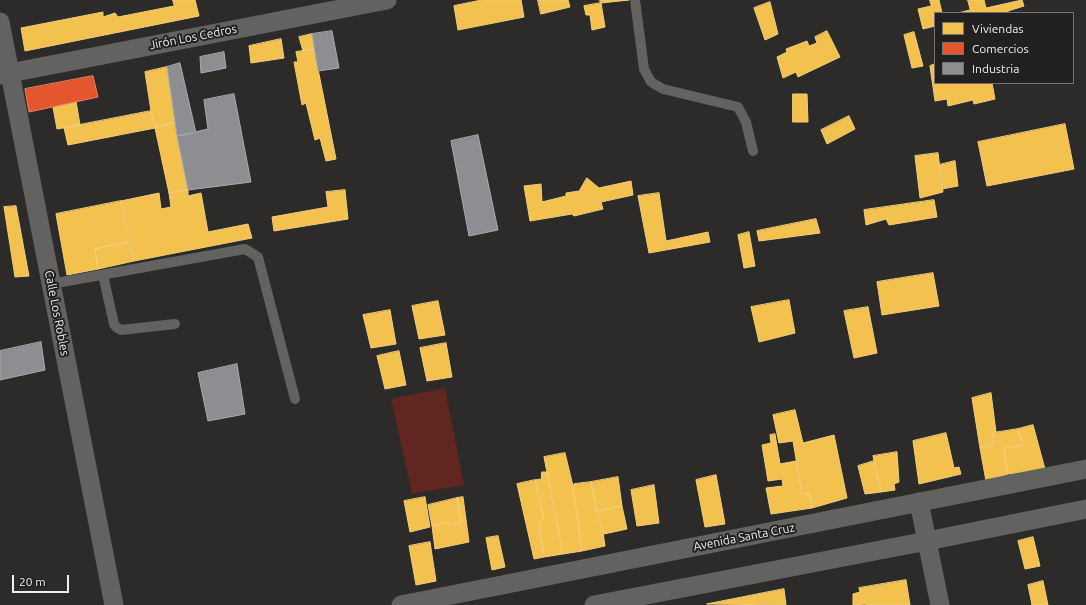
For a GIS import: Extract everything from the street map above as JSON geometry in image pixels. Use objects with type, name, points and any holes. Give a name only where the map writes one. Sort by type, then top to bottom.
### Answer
[{"type":"street","name":"Jirón Los Cedros","points":[[5,74],[380,1]]},
{"type":"street","name":"Calle Los Robles","points":[[0,22],[5,74],[51,284],[114,605]]},
{"type":"street","name":"Avenida Santa Cruz","points":[[401,605],[476,598],[919,502],[1086,469]]},
{"type":"street","points":[[919,502],[940,605]]},
{"type":"street","points":[[594,605],[1086,509]]},
{"type":"lane","points":[[635,0],[644,69],[651,82],[662,89],[738,107],[746,122],[753,151]]},
{"type":"lane","points":[[51,284],[245,249],[258,257],[295,399]]},
{"type":"lane","points":[[104,275],[114,324],[116,327],[121,330],[175,324]]},
{"type":"shaded area","points":[[445,388],[464,485],[412,494],[391,399]]},
{"type":"building: Viviendas","points":[[173,0],[195,0],[199,16],[25,51],[21,28],[103,12],[103,17],[115,13],[118,17],[174,6]]},
{"type":"building: Viviendas","points":[[482,0],[521,0],[524,17],[458,30],[454,6]]},
{"type":"building: Viviendas","points":[[538,0],[568,0],[570,7],[541,14]]},
{"type":"building: Viviendas","points":[[600,0],[629,0],[601,3]]},
{"type":"building: Viviendas","points":[[930,0],[939,0],[942,12],[934,12],[934,26],[923,29],[918,9],[931,6]]},
{"type":"building: Viviendas","points":[[968,0],[984,0],[986,8],[1022,0],[1024,6],[1008,12],[962,12],[970,10]]},
{"type":"building: Viviendas","points":[[770,2],[778,34],[765,40],[754,8]]},
{"type":"building: Viviendas","points":[[601,3],[605,27],[592,30],[590,15],[586,15],[584,6]]},
{"type":"building: Viviendas","points":[[827,31],[840,57],[798,77],[796,72],[783,78],[777,57],[787,52],[786,49],[807,41],[809,46],[817,43],[815,37]]},
{"type":"building: Viviendas","points":[[914,32],[923,66],[912,68],[904,35]]},
{"type":"building: Viviendas","points":[[312,34],[314,49],[303,51],[299,37]]},
{"type":"building: Viviendas","points":[[281,39],[284,58],[251,63],[249,46]]},
{"type":"building: Viviendas","points":[[314,49],[336,159],[326,161],[320,138],[315,140],[306,103],[302,105],[294,62],[298,62],[296,52]]},
{"type":"building: Viviendas","points":[[934,64],[934,84],[992,84],[995,99],[974,104],[973,100],[948,106],[947,99],[935,101],[930,66]]},
{"type":"building: Viviendas","points":[[167,67],[176,122],[155,128],[145,72]]},
{"type":"building: Viviendas","points":[[793,94],[807,94],[808,122],[793,122]]},
{"type":"building: Viviendas","points":[[76,101],[80,125],[57,129],[53,107]]},
{"type":"building: Viviendas","points":[[151,111],[155,128],[68,145],[64,128]]},
{"type":"building: Viviendas","points":[[849,116],[855,129],[827,144],[821,130]]},
{"type":"building: Viviendas","points":[[176,122],[177,136],[188,190],[169,193],[155,128]]},
{"type":"building: Viviendas","points":[[1065,124],[1074,169],[987,186],[978,142]]},
{"type":"building: Viviendas","points":[[938,153],[943,192],[920,198],[915,156]]},
{"type":"building: Viviendas","points":[[955,161],[958,186],[942,189],[939,165]]},
{"type":"building: Viviendas","points":[[587,178],[599,188],[631,181],[633,195],[601,202],[603,209],[574,216],[572,214],[530,221],[524,186],[541,184],[542,202],[566,196],[566,193],[579,191]]},
{"type":"building: Viviendas","points":[[188,190],[188,196],[201,193],[208,232],[248,224],[252,238],[134,261],[121,201],[159,193],[161,209],[171,207],[169,193]]},
{"type":"building: Viviendas","points":[[345,190],[348,219],[274,231],[272,217],[328,207],[326,192]]},
{"type":"building: Viviendas","points":[[659,193],[666,241],[708,232],[710,242],[649,253],[638,196]]},
{"type":"building: Viviendas","points":[[934,200],[937,217],[889,225],[886,219],[866,225],[864,210]]},
{"type":"building: Viviendas","points":[[121,201],[129,242],[95,249],[98,269],[67,275],[56,214]]},
{"type":"building: Viviendas","points":[[16,206],[29,276],[15,277],[4,207]]},
{"type":"building: Viviendas","points":[[816,219],[820,233],[759,241],[757,231]]},
{"type":"building: Viviendas","points":[[749,232],[755,266],[744,268],[738,235]]},
{"type":"building: Viviendas","points":[[129,242],[134,261],[98,269],[95,249]]},
{"type":"building: Viviendas","points":[[933,273],[939,306],[882,315],[877,282]]},
{"type":"building: Viviendas","points":[[789,300],[795,333],[759,342],[751,307]]},
{"type":"building: Viviendas","points":[[438,301],[445,335],[419,339],[412,306]]},
{"type":"building: Viviendas","points":[[868,307],[877,353],[854,358],[844,311]]},
{"type":"building: Viviendas","points":[[390,310],[396,344],[371,348],[363,315]]},
{"type":"building: Viviendas","points":[[446,343],[452,377],[427,381],[420,348]]},
{"type":"building: Viviendas","points":[[399,351],[406,385],[385,389],[377,356]]},
{"type":"building: Viviendas","points":[[991,393],[996,432],[993,433],[994,445],[980,448],[972,398]]},
{"type":"building: Viviendas","points":[[795,410],[803,443],[834,435],[847,498],[812,508],[809,493],[802,494],[793,441],[779,443],[773,415]]},
{"type":"building: Viviendas","points":[[1033,425],[1045,469],[1008,474],[1004,448],[1023,445],[1018,429]]},
{"type":"building: Viviendas","points":[[1018,429],[1023,445],[1004,448],[1008,474],[986,481],[980,448],[994,445],[993,433]]},
{"type":"building: Viviendas","points":[[946,433],[954,468],[959,467],[961,474],[919,484],[913,441]]},
{"type":"building: Viviendas","points":[[775,434],[780,464],[796,461],[802,494],[809,493],[812,508],[771,514],[766,488],[783,486],[782,479],[768,481],[762,445],[771,443],[770,435]]},
{"type":"building: Viviendas","points":[[897,452],[899,482],[894,484],[895,490],[881,492],[873,456]]},
{"type":"building: Viviendas","points":[[565,453],[573,486],[582,551],[563,554],[544,457]]},
{"type":"building: Viviendas","points":[[874,461],[881,492],[865,494],[858,466]]},
{"type":"building: Viviendas","points":[[542,472],[547,472],[563,554],[544,557],[539,522],[544,519],[535,480],[541,479]]},
{"type":"building: Viviendas","points":[[716,475],[725,524],[705,527],[696,480]]},
{"type":"building: Viviendas","points":[[618,477],[622,506],[597,512],[591,482]]},
{"type":"building: Viviendas","points":[[535,480],[544,519],[539,522],[544,557],[534,559],[517,484]]},
{"type":"building: Viviendas","points":[[591,482],[605,546],[582,551],[573,486],[574,484]]},
{"type":"building: Viviendas","points":[[654,485],[659,523],[637,526],[631,490]]},
{"type":"building: Viviendas","points":[[425,497],[430,527],[410,532],[404,501]]},
{"type":"building: Viviendas","points":[[463,497],[469,542],[435,549],[432,526],[448,522],[449,525],[461,523],[457,498]]},
{"type":"building: Viviendas","points":[[457,498],[461,523],[449,525],[448,522],[432,526],[428,505]]},
{"type":"building: Viviendas","points":[[622,506],[627,529],[604,534],[597,512]]},
{"type":"building: Viviendas","points":[[498,536],[505,567],[492,570],[486,538]]},
{"type":"building: Viviendas","points":[[1033,537],[1040,566],[1025,569],[1018,541]]},
{"type":"building: Viviendas","points":[[430,542],[436,581],[416,585],[409,546]]},
{"type":"building: Viviendas","points":[[906,580],[910,605],[853,605],[853,594],[860,592],[859,588]]},
{"type":"building: Viviendas","points":[[1043,581],[1048,605],[1032,605],[1028,585]]},
{"type":"building: Viviendas","points":[[784,589],[786,605],[707,604]]},
{"type":"building: Comercios","points":[[93,76],[98,97],[29,112],[25,89]]},
{"type":"building: Industria","points":[[332,31],[339,68],[318,71],[312,34]]},
{"type":"building: Industria","points":[[224,52],[226,68],[201,73],[200,57]]},
{"type":"building: Industria","points":[[180,63],[196,133],[177,136],[167,67]]},
{"type":"building: Industria","points":[[234,94],[251,182],[188,190],[177,136],[208,129],[204,100]]},
{"type":"building: Industria","points":[[478,135],[498,230],[469,236],[451,141]]},
{"type":"building: Industria","points":[[41,342],[45,370],[0,380],[0,351]]},
{"type":"building: Industria","points":[[237,364],[245,414],[208,421],[198,373]]}]
